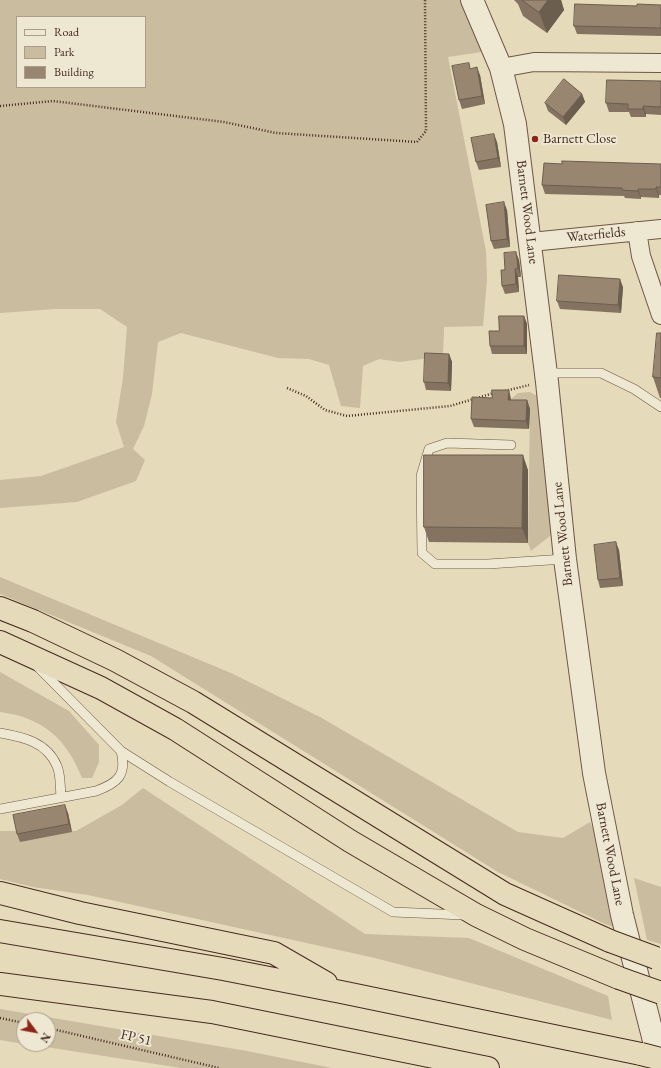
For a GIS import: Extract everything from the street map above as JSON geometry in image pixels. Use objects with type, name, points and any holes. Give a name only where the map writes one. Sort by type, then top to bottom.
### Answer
[{"type":"highway","points":[[0,608],[33,621],[115,660],[193,702],[505,894],[610,941],[659,959]]},
{"type":"highway","points":[[0,642],[20,649],[101,688],[175,729],[350,841],[476,916],[525,939],[619,978],[661,993]]},
{"type":"highway","points":[[0,894],[80,913],[274,953],[341,992]]},
{"type":"highway","points":[[0,931],[222,969],[341,992],[651,1057]]},
{"type":"highway","points":[[0,984],[212,1012],[488,1068]]},
{"type":"street","name":"Barnett Wood Lane","points":[[472,0],[501,68],[515,124],[547,378],[565,559],[594,772],[622,915],[661,1068]]},
{"type":"street","points":[[501,68],[534,62],[661,63]]},
{"type":"street","name":"Waterfields","points":[[531,242],[661,229]]},
{"type":"street","points":[[637,231],[641,256],[661,314]]},
{"type":"lane","points":[[547,378],[601,374],[634,389],[661,407]]},
{"type":"lane","points":[[511,445],[447,443],[429,449],[421,476],[422,553],[435,564],[488,564],[565,559]]},
{"type":"lane","points":[[20,649],[121,751],[170,782],[393,912],[476,916]]},
{"type":"lane","points":[[0,733],[32,740],[47,750],[57,766],[61,797]]},
{"type":"lane","points":[[0,809],[96,792],[111,786],[122,774],[124,763],[121,751]]},
{"type":"path","points":[[0,106],[53,101],[224,122],[276,133],[417,142],[426,131],[425,0]]},
{"type":"path","points":[[504,391],[547,378]]},
{"type":"path","points":[[287,388],[306,396],[325,410],[347,416],[450,406],[497,393]]},
{"type":"path","points":[[0,1018],[16,1021]]},
{"type":"path","name":"FP 51","points":[[56,1030],[219,1068]]},
{"type":"green space","points":[[0,0],[461,0],[482,52],[448,57],[486,251],[487,280],[483,326],[444,327],[443,356],[400,362],[379,359],[363,366],[360,408],[341,406],[329,365],[309,359],[278,358],[181,333],[158,342],[152,394],[144,426],[133,449],[145,460],[136,481],[77,502],[0,508],[0,480],[41,476],[124,447],[116,422],[123,378],[127,327],[100,309],[55,309],[0,313]]},
{"type":"green space","points":[[530,392],[542,399],[556,517],[550,536],[531,551],[528,543],[530,409],[511,408],[511,399],[518,393]]},
{"type":"green space","points":[[0,577],[231,673],[320,717],[518,832],[563,838],[590,822],[599,842],[614,927],[498,872],[151,656],[0,594]]},
{"type":"green space","points":[[0,672],[69,711],[99,745],[99,762],[92,778],[82,778],[69,752],[61,741],[51,732],[28,719],[0,712]]},
{"type":"green space","points":[[143,788],[365,934],[469,938],[608,996],[612,1020],[375,958],[88,895],[33,887],[0,879],[0,831],[76,831],[122,805]]},
{"type":"green space","points":[[634,878],[661,887],[661,944],[647,940]]},
{"type":"green space","points":[[0,1009],[18,1012],[16,1012],[16,1043],[0,1040]]},
{"type":"green space","points":[[56,1019],[247,1051],[332,1068],[181,1068],[56,1049]]},
{"type":"building","points":[[522,0],[548,0],[539,12]]},
{"type":"building","points":[[575,4],[637,6],[637,4],[661,5],[661,28],[574,26]]},
{"type":"building","points":[[469,63],[470,69],[477,67],[482,96],[459,100],[452,66]]},
{"type":"building","points":[[564,79],[582,94],[563,117],[545,103]]},
{"type":"building","points":[[607,80],[661,81],[661,107],[643,106],[643,109],[628,109],[628,104],[606,103]]},
{"type":"building","points":[[494,134],[498,158],[476,162],[471,138]]},
{"type":"building","points":[[562,161],[661,164],[661,187],[656,187],[656,189],[638,189],[638,191],[622,190],[622,188],[542,185],[544,163],[562,164]]},
{"type":"building","points":[[504,202],[507,239],[491,241],[486,205]]},
{"type":"building","points":[[516,252],[518,268],[515,269],[516,284],[502,286],[501,270],[505,270],[504,253]]},
{"type":"building","points":[[559,275],[620,279],[618,305],[557,301]]},
{"type":"building","points":[[499,316],[524,316],[524,346],[490,346],[489,331],[499,331]]},
{"type":"building","points":[[657,333],[661,333],[661,378],[653,377]]},
{"type":"building","points":[[425,353],[449,354],[448,383],[424,382]]},
{"type":"building","points":[[492,390],[509,390],[508,400],[527,400],[526,421],[471,419],[472,397],[492,398]]},
{"type":"building","points":[[424,455],[523,455],[522,528],[424,527]]},
{"type":"building","points":[[616,542],[620,578],[598,580],[594,545]]},
{"type":"building","points":[[65,805],[69,824],[17,834],[13,815]]},
{"type":"place","name":"Barnett Close","points":[[535,139]]}]
